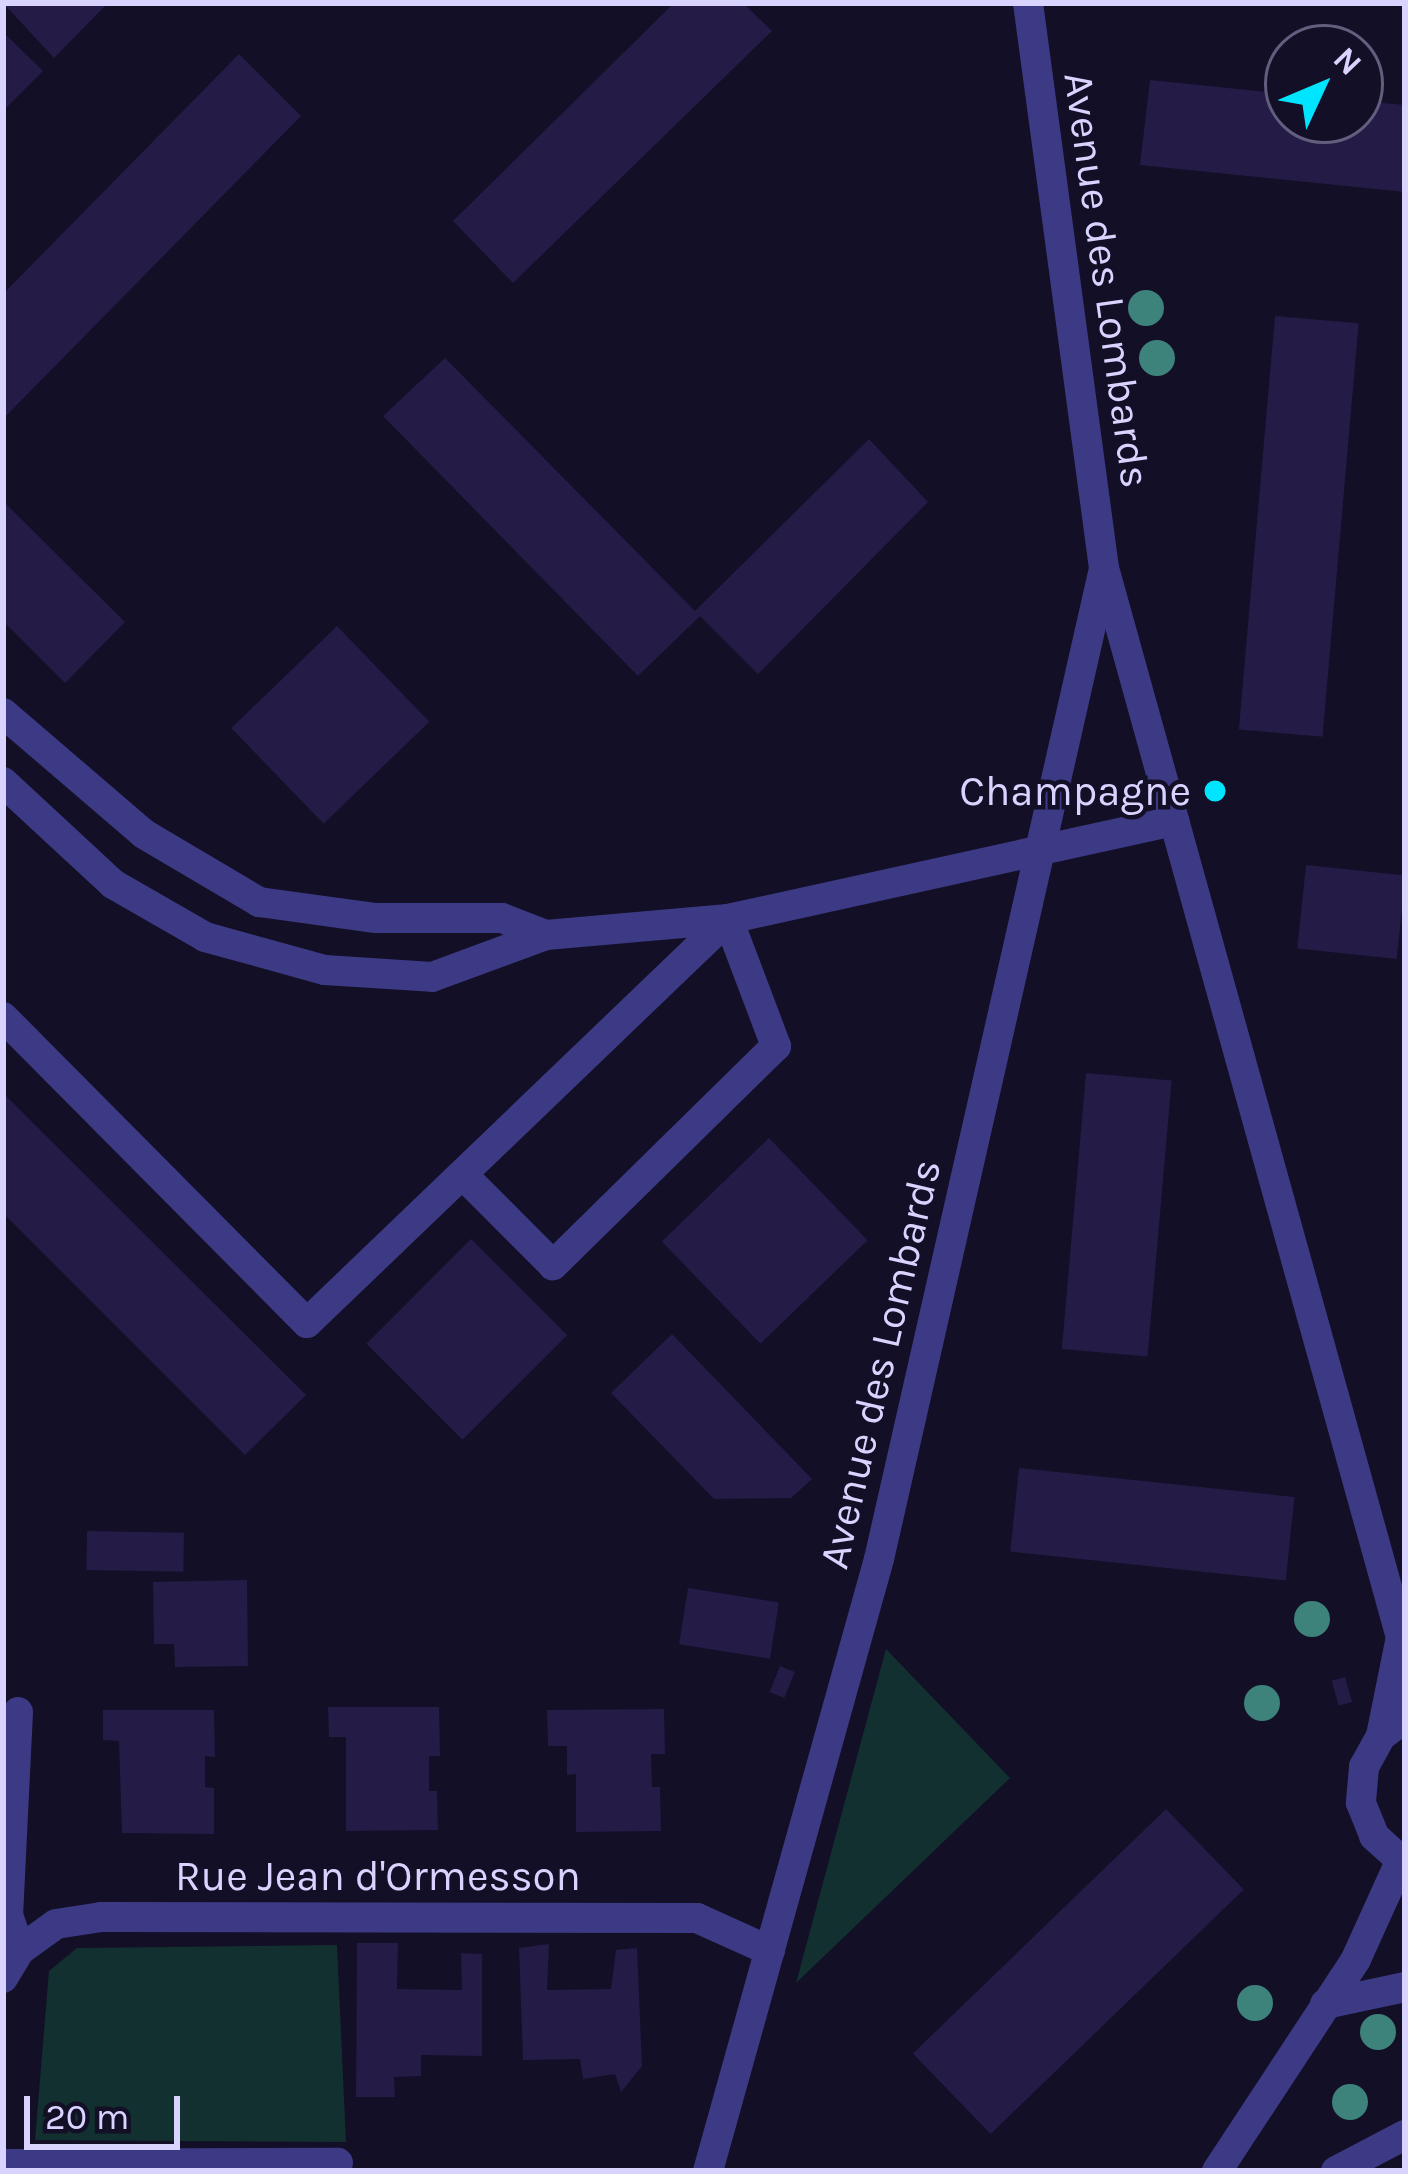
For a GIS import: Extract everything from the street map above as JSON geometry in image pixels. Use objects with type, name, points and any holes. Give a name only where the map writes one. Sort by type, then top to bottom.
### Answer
[{"type":"street","name":"Avenue des Lombards","points":[[1028,3],[1104,568],[1403,1646],[1393,1727],[1364,1767],[1361,1803],[1374,1837],[1402,1863]]},
{"type":"street","name":"Avenue des Lombards","points":[[708,2171],[879,1559],[1104,568]]},
{"type":"street","points":[[3,713],[144,834],[259,902],[376,918],[502,918],[546,935]]},
{"type":"street","points":[[3,782],[113,884],[205,937],[325,970],[433,977],[546,935],[728,919],[1174,821]]},
{"type":"street","points":[[464,1175],[553,1265],[776,1046],[728,919]]},
{"type":"street","points":[[3,1017],[307,1323],[728,919]]},
{"type":"street","points":[[18,1712],[8,1916],[20,1951]]},
{"type":"street","points":[[1216,2171],[1356,1959],[1402,1863]]},
{"type":"street","name":"Rue Jean d'Ormesson","points":[[3,1978],[20,1951],[56,1924],[169,1917],[697,1918],[770,1951]]},
{"type":"street","points":[[1325,2005],[1405,1987]]},
{"type":"street","points":[[1336,2171],[1405,2135]]},
{"type":"street","points":[[3,2164],[338,2163]]},
{"type":"green space","points":[[886,1649],[1010,1778],[796,1983]]},
{"type":"green space","points":[[337,1945],[346,2142],[35,2140],[49,1971],[77,1948]]},
{"type":"building","points":[[3,3],[108,3],[54,58]]},
{"type":"building","points":[[674,3],[743,3],[772,31],[513,283],[453,221]]},
{"type":"building","points":[[3,32],[43,71],[3,111]]},
{"type":"building","points":[[239,54],[301,116],[3,419],[3,294]]},
{"type":"building","points":[[1150,80],[1264,92],[1264,144],[1384,144],[1384,103],[1405,105],[1405,192],[1140,165]]},
{"type":"building","points":[[1275,316],[1359,323],[1323,737],[1239,729]]},
{"type":"building","points":[[445,358],[695,611],[869,439],[928,502],[758,674],[700,616],[638,676],[383,416]]},
{"type":"building","points":[[3,501],[125,622],[65,683],[3,621]]},
{"type":"building","points":[[337,626],[429,722],[324,824],[231,728]]},
{"type":"building","points":[[1306,865],[1405,875],[1397,959],[1297,949]]},
{"type":"building","points":[[1086,1073],[1172,1080],[1148,1356],[1062,1349]]},
{"type":"building","points":[[3,1093],[306,1395],[245,1455],[3,1213]]},
{"type":"building","points":[[769,1138],[868,1240],[760,1344],[662,1242]]},
{"type":"building","points":[[471,1239],[567,1335],[463,1440],[366,1344]]},
{"type":"building","points":[[672,1334],[812,1479],[791,1498],[714,1499],[611,1393]]},
{"type":"building","points":[[1019,1468],[1294,1497],[1286,1580],[1010,1552]]},
{"type":"building","points":[[87,1531],[184,1533],[183,1572],[86,1570]]},
{"type":"building","points":[[247,1580],[248,1666],[175,1667],[174,1644],[154,1644],[153,1582]]},
{"type":"building","points":[[688,1588],[779,1602],[770,1659],[679,1644]]},
{"type":"building","points":[[780,1666],[795,1672],[784,1698],[770,1692]]},
{"type":"building","points":[[1345,1677],[1352,1702],[1339,1706],[1332,1681]]},
{"type":"building","points":[[328,1707],[439,1707],[440,1756],[429,1756],[429,1791],[437,1791],[438,1830],[346,1831],[346,1737],[329,1737]]},
{"type":"building","points":[[664,1709],[665,1754],[651,1754],[652,1787],[660,1787],[661,1831],[576,1832],[576,1774],[567,1775],[567,1746],[548,1746],[547,1710]]},
{"type":"building","points":[[103,1710],[214,1710],[215,1757],[205,1756],[205,1787],[214,1788],[214,1834],[122,1833],[119,1741],[103,1740]]},
{"type":"building","points":[[1166,1809],[1244,1890],[991,2134],[913,2054]]},
{"type":"building","points":[[357,1943],[398,1943],[397,1989],[462,1990],[461,1953],[482,1954],[482,2056],[421,2055],[421,2076],[394,2077],[395,2097],[356,2097]]},
{"type":"building","points":[[549,1944],[547,1990],[611,1989],[616,1950],[637,1948],[642,2066],[621,2092],[615,2074],[583,2079],[580,2059],[523,2060],[519,1948]]},
{"type":"place","name":"Champagne","points":[[1215,791]]}]
